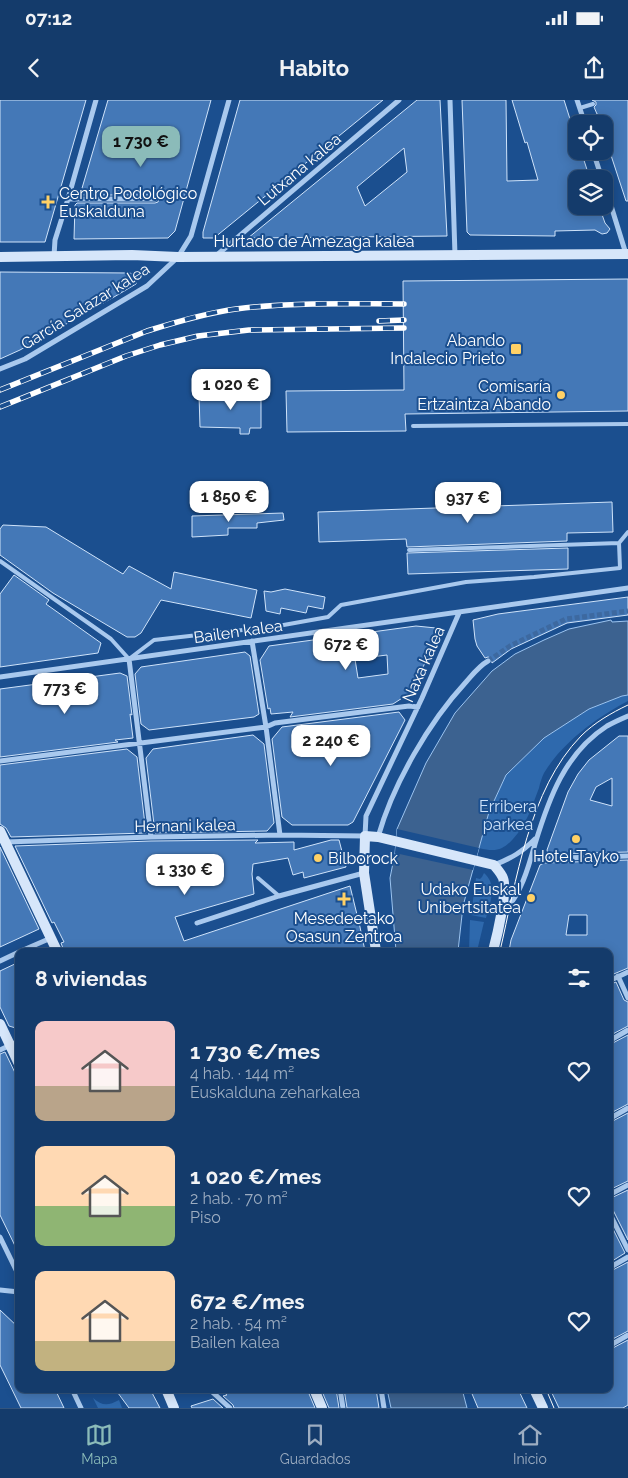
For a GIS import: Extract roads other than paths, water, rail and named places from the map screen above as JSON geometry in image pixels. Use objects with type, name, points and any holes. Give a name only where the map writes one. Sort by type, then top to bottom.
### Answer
[{"type":"street","points":[[54,257],[55,240],[96,100]]},
{"type":"street","name":"García Salazar kalea","points":[[0,369],[25,359],[147,286],[178,257],[191,236],[229,100]]},
{"type":"street","name":"Lutxana kalea","points":[[214,257],[399,100]]},
{"type":"street","points":[[450,100],[456,255]]},
{"type":"street","points":[[577,100],[582,115]]},
{"type":"street","points":[[68,199],[156,199]]},
{"type":"street","points":[[613,211],[627,254]]},
{"type":"street","name":"Hurtado de Amezaga kalea","points":[[0,257],[627,254]]},
{"type":"street","name":"Bailen kalea","points":[[0,677],[628,588]]},
{"type":"street","name":"Naxa kalea","points":[[365,836],[366,816],[440,660],[459,613]]},
{"type":"street","points":[[252,641],[266,727],[280,835]]},
{"type":"street","points":[[129,659],[151,837]]},
{"type":"street","points":[[383,838],[383,818],[406,770],[428,732],[449,700],[480,665],[488,661]]},
{"type":"street","points":[[0,762],[266,727],[275,722],[409,706],[418,707]]},
{"type":"street","points":[[502,915],[513,902],[528,870],[537,836],[553,791],[564,770],[590,740],[608,726],[628,716]]},
{"type":"street","points":[[0,831],[56,948]]},
{"type":"street","points":[[376,948],[364,873],[365,836],[383,838],[494,865],[511,859],[525,849],[537,836]]},
{"type":"street","name":"Hernani kalea","points":[[6,842],[151,837],[365,836]]},
{"type":"street","points":[[531,859],[628,856]]},
{"type":"street","points":[[494,865],[503,878],[504,888],[502,915],[494,948]]},
{"type":"street","points":[[197,923],[279,896],[364,873]]},
{"type":"street","points":[[29,948],[51,938]]},
{"type":"street","points":[[0,961],[15,954]]},
{"type":"street","points":[[613,978],[628,972]]},
{"type":"street","points":[[618,976],[628,998]]},
{"type":"street","points":[[0,1024],[14,1043],[0,1050]]},
{"type":"street","points":[[613,1039],[628,1030]]},
{"type":"street","points":[[613,1117],[628,1108]]},
{"type":"street","points":[[613,1193],[628,1185]]},
{"type":"street","points":[[613,1220],[628,1250]]},
{"type":"street","points":[[0,1237],[15,1268]]},
{"type":"street","points":[[613,1266],[628,1257]]},
{"type":"street","points":[[0,1290],[15,1292]]},
{"type":"street","points":[[613,1344],[628,1335]]},
{"type":"street","points":[[74,1393],[81,1408]]},
{"type":"street","points":[[167,1393],[174,1408]]},
{"type":"street","points":[[213,1393],[230,1408]]},
{"type":"street","points":[[316,1393],[322,1408]]},
{"type":"street","points":[[341,1393],[343,1408]]},
{"type":"street","points":[[382,1393],[384,1408]]},
{"type":"street","points":[[536,1393],[543,1408]]},
{"type":"lane","points":[[580,108],[593,104]]},
{"type":"lane","points":[[414,426],[628,424]]},
{"type":"lane","points":[[0,561],[111,639],[129,659],[154,640],[278,626],[328,617],[341,605],[466,582],[620,568],[619,543],[628,532]]},
{"type":"lane","points":[[409,550],[619,543]]},
{"type":"lane","points":[[258,878],[279,896]]},
{"type":"tunnel","points":[[488,661],[510,646],[566,619],[628,611]]},
{"type":"tram line","points":[[501,948],[527,838],[549,782],[563,758],[581,736],[615,711],[628,705]]},
{"type":"tram line","points":[[548,1393],[554,1408]]},
{"type":"railway","points":[[0,390],[147,331],[214,313],[278,305],[404,304]]},
{"type":"railway","points":[[379,321],[404,320]]},
{"type":"railway","points":[[0,407],[126,356],[198,336],[249,330],[404,328]]},
{"type":"place","name":"Centro Podológico Euskalduna","points":[[48,202]]},
{"type":"place","name":"Abando Indalecio Prieto","points":[[516,349]]},
{"type":"place","name":"Comisaría Ertzaintza Abando","points":[[561,395]]},
{"type":"place","name":"Hotel Tayko","points":[[576,839]]},
{"type":"place","name":"Bilborock","points":[[318,858]]},
{"type":"place","name":"Udako Euskal Unibertsitatea","points":[[531,898]]},
{"type":"place","name":"Mesedeetako Osasun Zentroa","points":[[344,899]]},
{"type":"park label","name":"Erribera parkea","points":[[508,815]]}]
